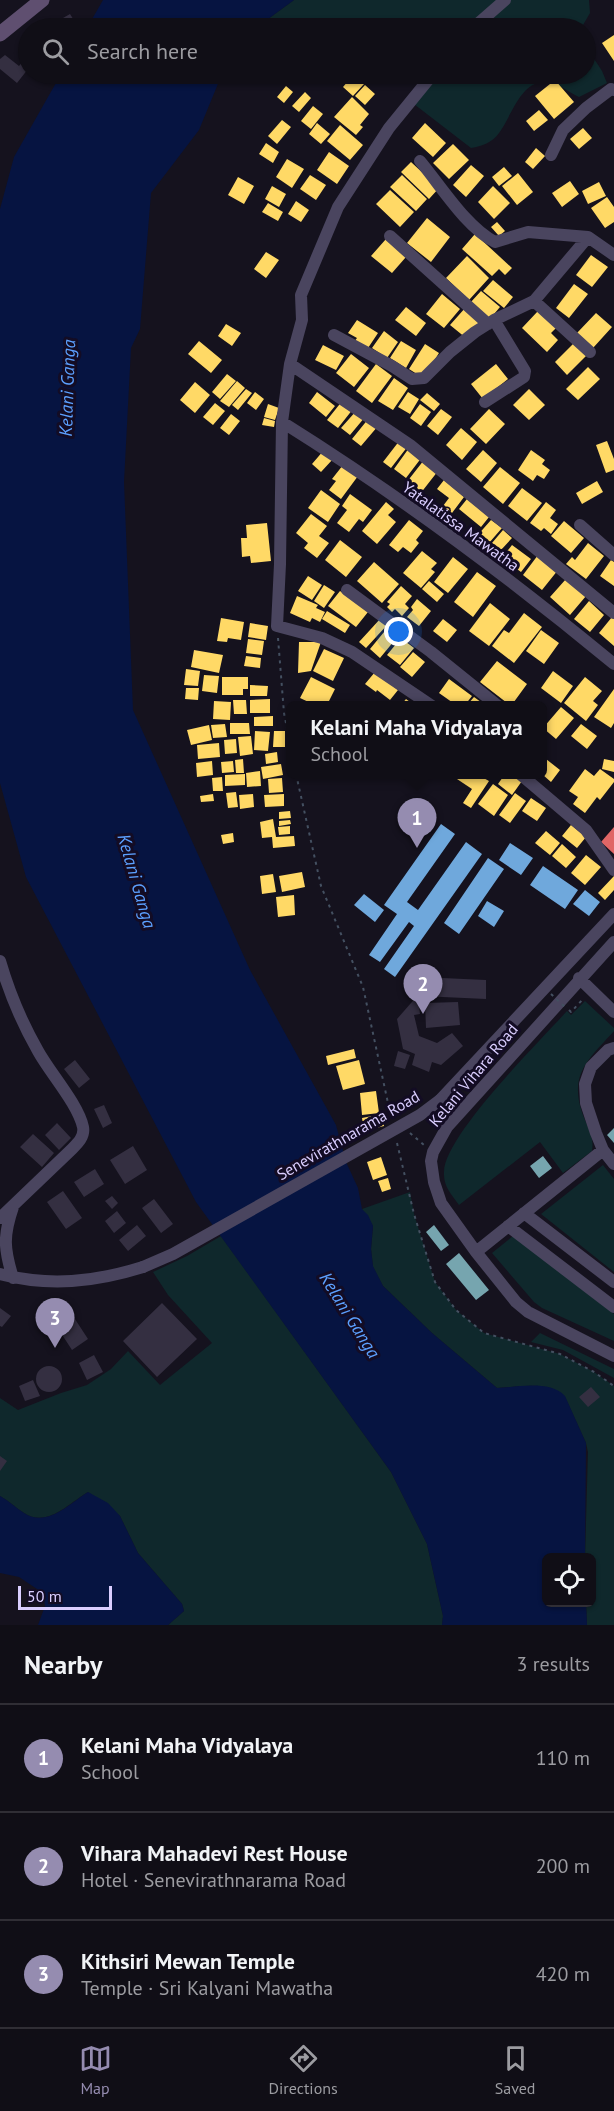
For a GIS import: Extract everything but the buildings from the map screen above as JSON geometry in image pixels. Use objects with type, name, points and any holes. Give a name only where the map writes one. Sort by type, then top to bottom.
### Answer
[{"type":"main road","points":[[2,30],[42,0]]},
{"type":"street","points":[[484,18],[505,0]]},
{"type":"street","points":[[425,84],[389,128],[338,207],[301,295],[302,320],[290,364],[282,422],[277,627],[322,638],[352,652],[426,701]]},
{"type":"street","points":[[551,155],[563,130],[586,108],[614,90]]},
{"type":"street","points":[[420,161],[473,226],[495,242],[528,232],[588,237],[614,255]]},
{"type":"street","points":[[390,236],[491,322],[525,371],[524,376],[485,402]]},
{"type":"street","points":[[334,335],[392,366],[412,380],[424,378],[450,352],[491,322],[534,301],[588,237]]},
{"type":"street","points":[[534,301],[590,352]]},
{"type":"street","points":[[290,364],[411,445],[614,613]]},
{"type":"street","name":"Yatalatissa Mawatha","points":[[282,422],[346,462],[549,611],[614,664]]},
{"type":"street","points":[[580,525],[614,555]]},
{"type":"street","points":[[347,590],[493,701]]},
{"type":"street","points":[[526,779],[586,830],[614,870]]},
{"type":"street","name":"Senevirathnarama Road","points":[[0,1274],[43,1282],[79,1281],[98,1279],[143,1268],[173,1254],[420,1115],[440,1100],[614,914]]},
{"type":"street","name":"Kelani Vihara Road","points":[[614,942],[477,1091],[447,1127],[433,1152],[431,1161],[434,1182],[441,1203],[516,1302],[528,1312],[614,1356]]},
{"type":"street","points":[[0,961],[8,989],[38,1051],[79,1115],[84,1130],[81,1139],[0,1218]]},
{"type":"street","points":[[579,978],[614,1012]]},
{"type":"street","points":[[614,1048],[608,1050],[591,1067],[585,1084],[586,1103],[603,1150],[614,1164]]},
{"type":"street","points":[[476,1252],[603,1150]]},
{"type":"street","points":[[13,1206],[5,1228],[5,1252],[13,1278]]},
{"type":"street","points":[[524,1213],[614,1282]]},
{"type":"street","points":[[508,1226],[614,1307]]},
{"type":"path","points":[[277,627],[286,724]]},
{"type":"path","points":[[297,779],[321,885],[363,987],[391,1118]]},
{"type":"path","points":[[551,994],[571,1012],[581,1001]]},
{"type":"path","points":[[388,1106],[402,1117]]},
{"type":"path","points":[[406,1131],[433,1152]]},
{"type":"path","points":[[396,1140],[414,1214],[435,1282],[456,1310],[484,1333],[560,1354],[594,1372],[614,1386]]},
{"type":"green space","points":[[294,0],[589,0],[590,13],[587,18],[269,18]]},
{"type":"green space","points":[[596,62],[607,83],[579,97],[554,84],[596,84]]},
{"type":"green space","points":[[424,84],[535,84],[524,92],[504,126],[490,142],[471,148],[410,101]]},
{"type":"green space","points":[[585,1001],[614,1028],[614,1031],[588,1061],[579,1081],[580,1105],[591,1135],[592,1151],[563,1173],[540,1142],[459,1205],[446,1186],[444,1172],[448,1156],[459,1136],[495,1089],[536,1044],[567,1011],[571,1015]]},
{"type":"green space","points":[[603,1165],[614,1179],[614,1272],[541,1214]]},
{"type":"green space","points":[[410,1192],[414,1214],[435,1282],[456,1310],[484,1333],[560,1354],[594,1372],[614,1386],[614,1625],[587,1625],[586,1607],[596,1607],[596,1553],[585,1553],[588,1452],[565,1397],[551,1388],[542,1386],[497,1388],[432,1333],[383,1286],[373,1267],[371,1249],[373,1226],[362,1209]]},
{"type":"green space","points":[[221,1236],[391,1472],[427,1544],[443,1616],[442,1625],[168,1625],[184,1611],[182,1604],[138,1553],[120,1516],[88,1492],[57,1513],[41,1518],[24,1513],[0,1496],[0,1398],[18,1410],[87,1385],[111,1369],[128,1351],[160,1385],[212,1343],[168,1295],[153,1272]]},
{"type":"green space","points":[[513,1236],[614,1314],[614,1341],[542,1308],[534,1302],[492,1253]]},
{"type":"green space","points":[[540,1333],[614,1369],[614,1378],[563,1350],[531,1342]]},
{"type":"water","points":[[103,0],[294,0],[269,18],[93,18]]},
{"type":"water","name":"Kelani Ganga","points":[[55,84],[218,84],[199,130],[151,193],[140,329],[131,348],[124,482],[133,710],[250,970],[336,1125],[346,1162],[358,1188],[362,1209],[373,1226],[371,1249],[373,1266],[383,1286],[432,1333],[497,1388],[542,1386],[559,1391],[565,1396],[586,1443],[585,1553],[542,1553],[542,1607],[586,1607],[587,1625],[442,1625],[443,1616],[427,1544],[391,1472],[196,1202],[26,877],[0,783],[0,209],[14,157]]},
{"type":"water","points":[[88,1492],[108,1503],[120,1516],[138,1553],[182,1604],[184,1611],[168,1625],[38,1625],[45,1606],[43,1593],[19,1577],[0,1573],[0,1496],[24,1513],[41,1518],[58,1513]]},
{"type":"place","name":"Kelani Maha Vidyalaya","points":[[417,848]]},
{"type":"place","name":"Vihara Mahadevi Rest House","points":[[423,1014]]},
{"type":"place","name":"Kithsiri Mewan Temple","points":[[55,1348]]}]
